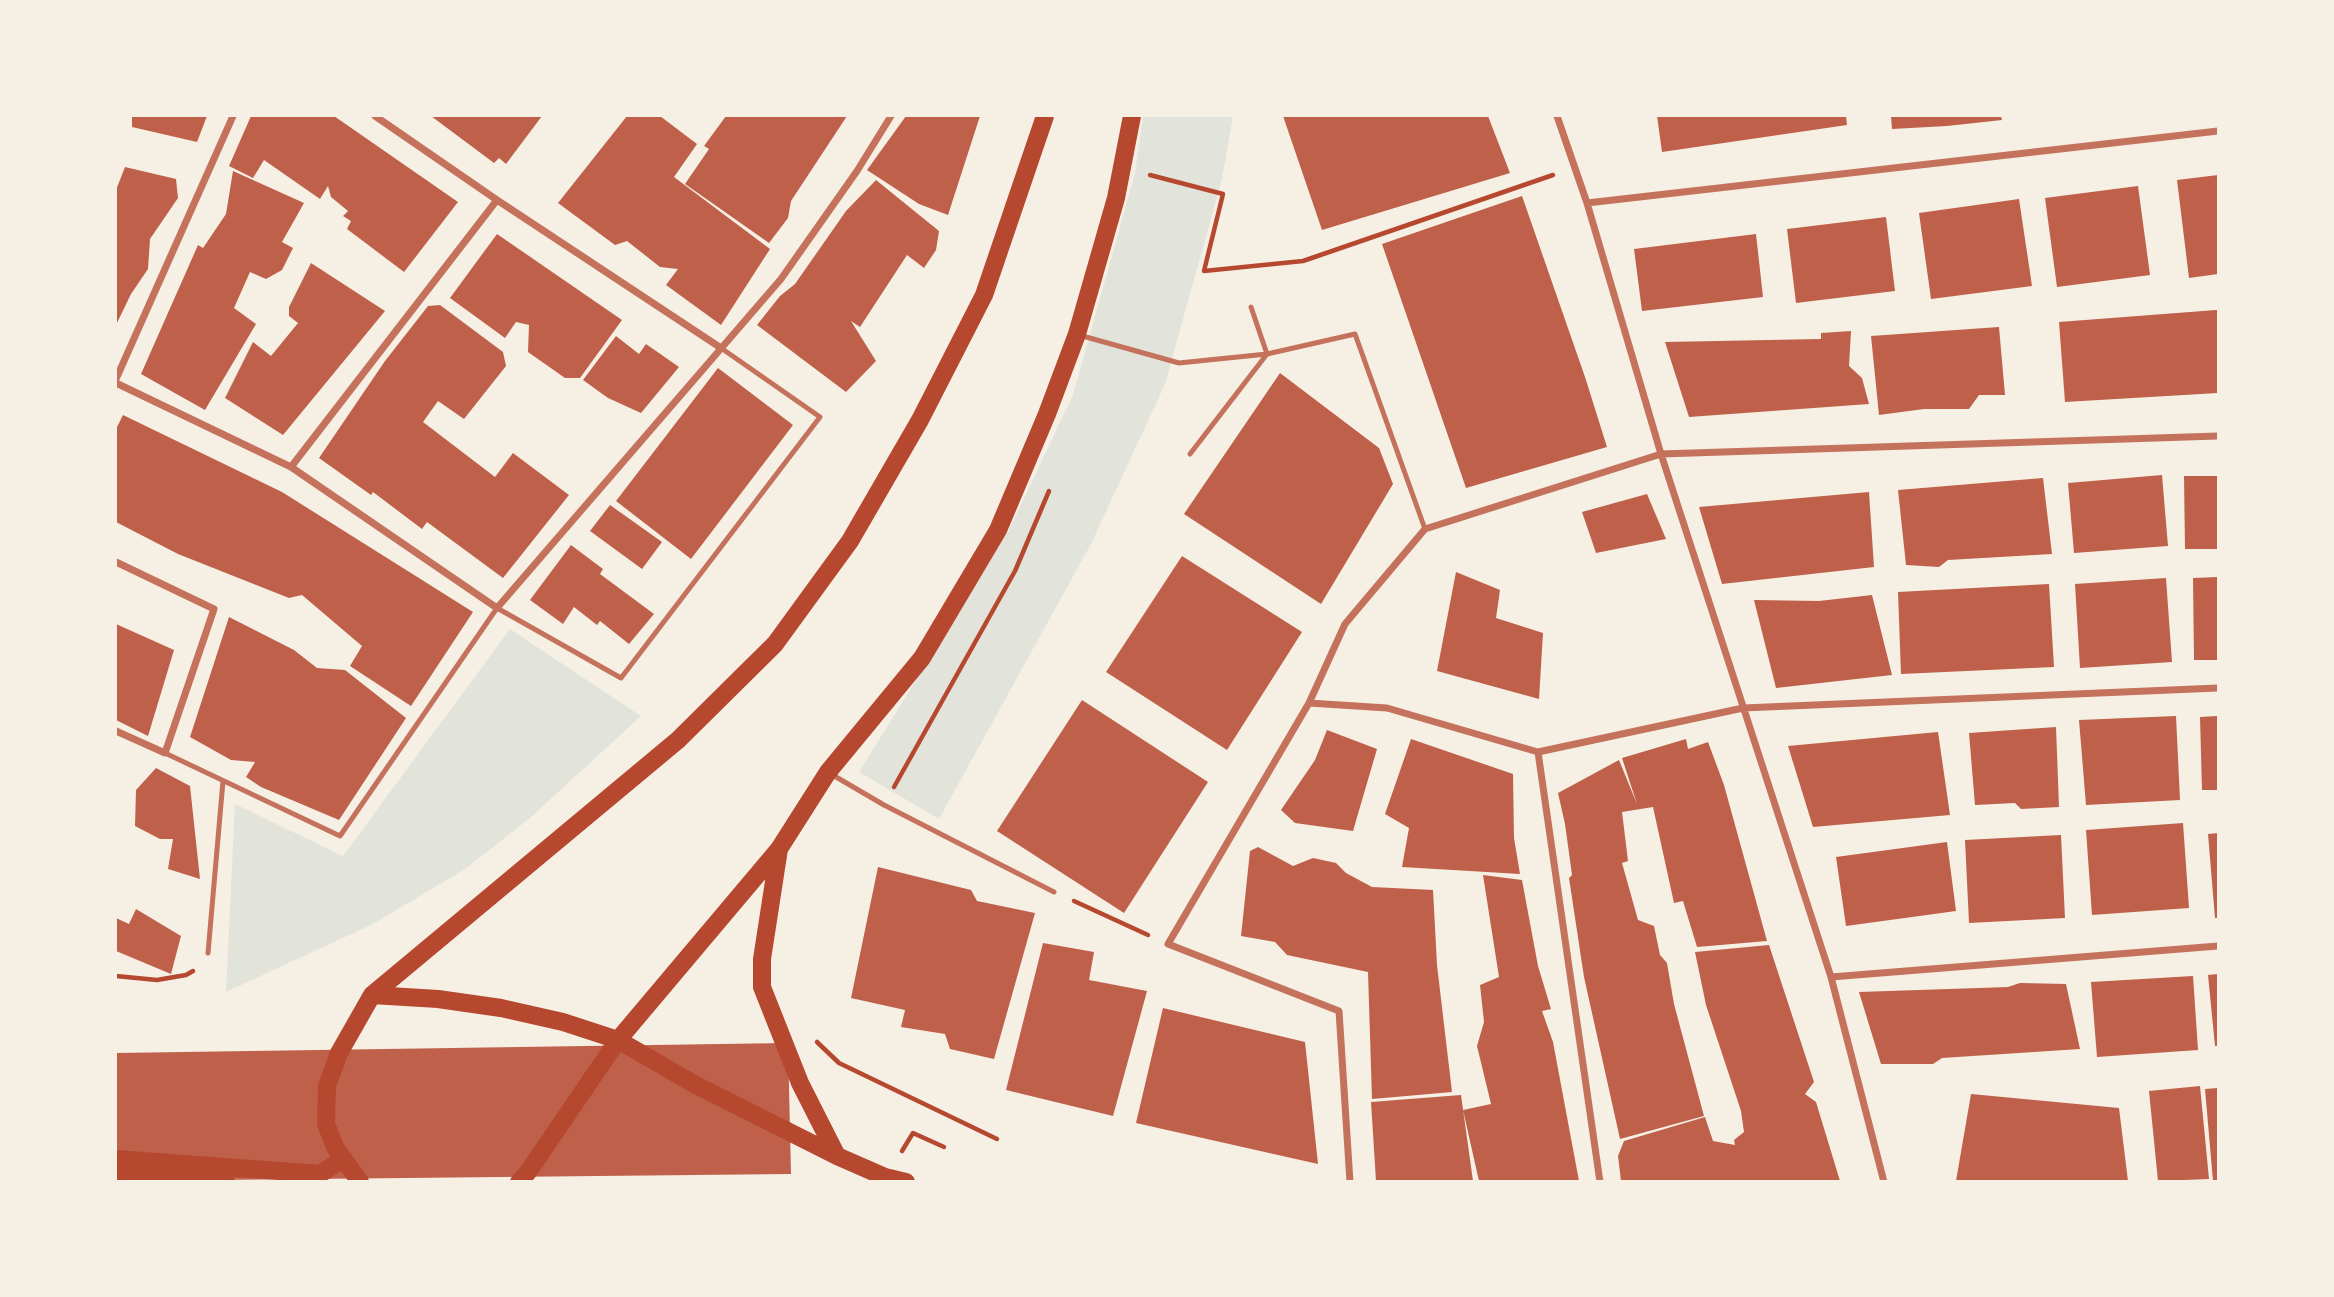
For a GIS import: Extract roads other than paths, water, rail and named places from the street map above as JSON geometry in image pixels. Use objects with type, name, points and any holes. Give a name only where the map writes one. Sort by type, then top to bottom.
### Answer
[{"type":"main road","points":[[360,1181],[335,1147],[326,1124],[327,1086],[339,1053],[372,995],[678,740],[775,644],[849,541],[920,420],[978,307],[1045,116]]},
{"type":"main road","points":[[519,1181],[528,1172],[618,1040],[779,849],[828,772],[922,658],[998,530],[1077,334],[1116,198],[1132,116]]},
{"type":"main road","points":[[779,849],[762,959],[762,987],[800,1083],[837,1156]]},
{"type":"main road","points":[[372,995],[438,999],[501,1008],[564,1022],[618,1040],[694,1084],[837,1156],[885,1177],[906,1181]]},
{"type":"main road","points":[[116,1159],[320,1174],[343,1159]]},
{"type":"main road","points":[[116,1172],[155,1178],[226,1181]]},
{"type":"street","points":[[233,116],[116,381],[291,467],[497,608],[780,279],[857,171],[891,116]]},
{"type":"street","points":[[375,116],[721,348]]},
{"type":"street","points":[[1557,116],[1587,203],[1661,454],[1831,977],[1884,1181]]},
{"type":"street","points":[[1587,203],[2218,131]]},
{"type":"street","points":[[291,467],[497,200]]},
{"type":"street","points":[[1350,1181],[1339,1011],[1168,944],[1309,702],[1345,624],[1426,529],[1661,454],[2218,436]]},
{"type":"street","points":[[116,562],[214,609],[165,753],[116,731]]},
{"type":"street","points":[[1309,702],[1387,708],[1538,752],[1743,708],[2218,688]]},
{"type":"street","points":[[1538,752],[1600,1181]]},
{"type":"street","points":[[1831,977],[2218,946]]},
{"type":"lane","points":[[1251,307],[1267,354]]},
{"type":"lane","points":[[1077,334],[1179,363],[1267,354],[1355,334],[1426,529]]},
{"type":"lane","points":[[165,753],[340,836],[497,608],[621,678],[820,417],[721,348]]},
{"type":"lane","points":[[1190,454],[1267,354]]},
{"type":"lane","points":[[828,772],[1054,892]]},
{"type":"lane","points":[[208,953],[223,781]]}]
